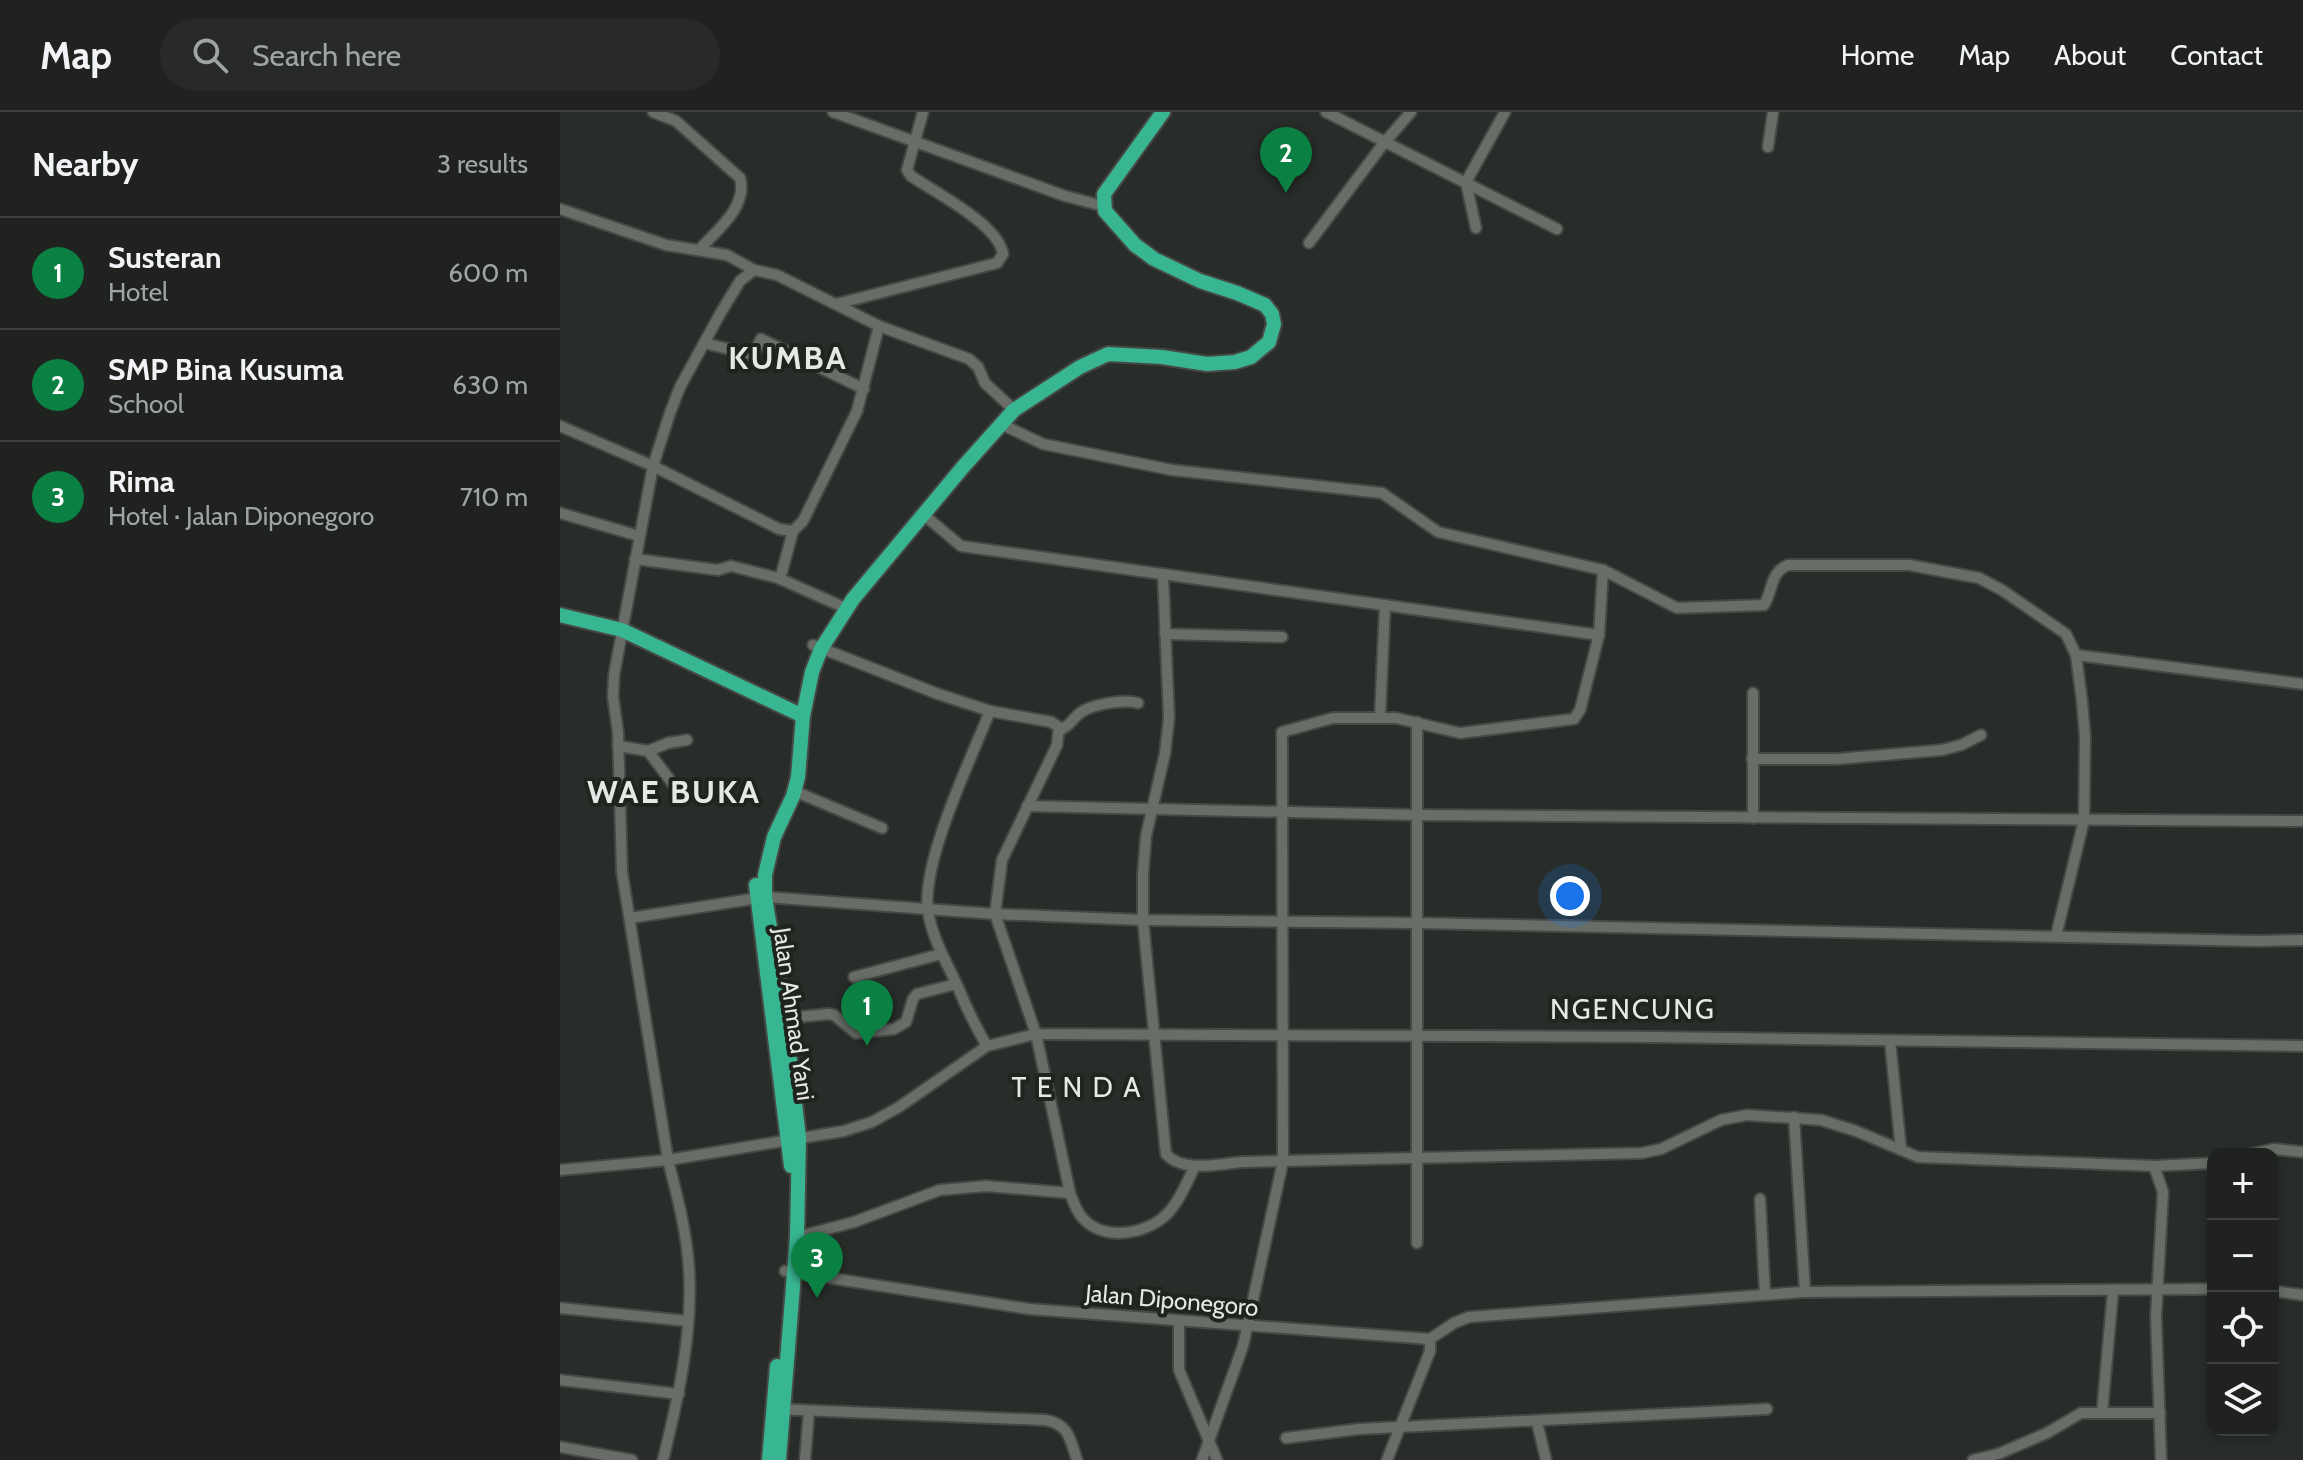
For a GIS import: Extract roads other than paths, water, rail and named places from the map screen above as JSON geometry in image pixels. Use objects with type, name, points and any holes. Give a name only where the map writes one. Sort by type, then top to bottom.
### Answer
[{"type":"highway","points":[[1103,206],[1104,194],[1111,182],[1163,112]]},
{"type":"highway","name":"Jalan Ahmad Yani","points":[[789,1272],[797,1237],[794,1138],[757,859],[771,821],[791,794],[802,742],[799,714],[817,647],[847,602],[1014,410],[1080,367],[1108,354],[1207,364],[1235,362],[1251,357],[1269,342],[1274,324],[1272,314],[1265,305],[1200,281],[1154,259],[1135,245],[1103,206]]},
{"type":"highway","points":[[560,615],[622,630],[799,714]]},
{"type":"highway","name":"Jalan Ahmad Yani","points":[[779,1460],[794,1138]]},
{"type":"highway","name":"Jalan Ahmad Yani","points":[[769,1460],[779,1410]]},
{"type":"street","points":[[653,112],[676,121],[740,178],[743,189],[733,213],[699,250]]},
{"type":"street","points":[[833,112],[1065,196],[1103,206]]},
{"type":"street","points":[[836,304],[997,263],[1003,254],[1002,245],[984,224],[911,176],[907,170],[923,112]]},
{"type":"street","points":[[1326,112],[1557,229]]},
{"type":"street","points":[[1309,243],[1411,112]]},
{"type":"street","points":[[1476,228],[1466,182],[1505,112]]},
{"type":"street","points":[[1768,147],[1773,112]]},
{"type":"street","points":[[560,209],[666,245],[727,255],[754,270],[777,275],[879,326],[969,359],[978,367],[985,383],[1014,410]]},
{"type":"street","points":[[663,1460],[679,1394],[689,1269],[679,1200],[668,1160],[621,859],[618,746],[613,697],[622,630],[653,466],[680,387],[740,281],[754,270]]},
{"type":"street","points":[[780,579],[793,531],[803,521],[847,433],[864,389],[879,326]]},
{"type":"street","points":[[704,343],[753,355],[761,339],[864,389]]},
{"type":"street","points":[[1001,424],[1043,444],[1172,470],[1382,493],[1438,532],[1603,570],[1677,608],[1764,605],[1774,576],[1781,567],[1788,565],[1900,565],[1989,582],[2066,634],[2076,655],[2085,736],[2084,820],[2056,936]]},
{"type":"street","points":[[560,426],[653,466],[779,529],[793,531]]},
{"type":"street","points":[[560,513],[639,536]]},
{"type":"street","points":[[924,515],[961,546],[1599,635]]},
{"type":"street","points":[[635,559],[718,570],[731,566],[847,602]]},
{"type":"street","points":[[1202,1460],[1236,1367],[1283,1161],[1282,730],[1321,719],[1380,717],[1460,733],[1574,719],[1580,710],[1599,635],[1603,570]]},
{"type":"street","points":[[1163,575],[1169,718],[1146,836],[1143,920],[1166,1154],[1175,1161],[1195,1166],[1283,1161],[1642,1153],[1661,1149],[1732,1117],[1747,1115],[1794,1117],[1841,1126],[1918,1157],[2154,1166],[2207,1163]]},
{"type":"street","points":[[1380,717],[1385,605]]},
{"type":"street","points":[[1165,634],[1282,637]]},
{"type":"street","points":[[817,647],[990,711],[1057,724],[1060,730],[1057,745],[1002,860],[995,914],[1036,1034],[1070,1193],[1081,1216],[1088,1223],[1103,1231],[1132,1232],[1149,1228],[1165,1216],[1195,1166]]},
{"type":"street","points":[[2076,655],[2303,684]]},
{"type":"street","points":[[1753,693],[1753,818]]},
{"type":"street","points":[[1060,730],[1068,727],[1084,711],[1117,701],[1138,703]]},
{"type":"street","points":[[987,1046],[941,954],[928,909],[928,891],[933,864],[990,711]]},
{"type":"street","points":[[1417,722],[1417,1243]]},
{"type":"street","points":[[1752,759],[1837,759],[1942,750],[1981,735]]},
{"type":"street","points":[[618,746],[648,751],[687,740]]},
{"type":"street","points":[[648,751],[673,784]]},
{"type":"street","points":[[791,794],[882,828]]},
{"type":"street","points":[[1027,806],[1418,815],[2303,821]]},
{"type":"street","points":[[630,918],[761,898],[995,914],[1143,920],[2303,940]]},
{"type":"street","points":[[854,977],[941,954]]},
{"type":"street","points":[[779,1020],[828,1014],[834,1015],[856,1033],[894,1029],[906,1022],[917,994],[956,984]]},
{"type":"street","points":[[560,1170],[668,1160],[844,1131],[872,1122],[899,1107],[987,1046],[1036,1034],[2303,1046]]},
{"type":"street","points":[[1890,1041],[1901,1150]]},
{"type":"street","points":[[1794,1117],[1805,1292]]},
{"type":"street","points":[[2279,1150],[2303,1152]]},
{"type":"street","points":[[2154,1166],[2163,1192],[2156,1350],[2161,1460]]},
{"type":"street","points":[[797,1237],[854,1222],[940,1190],[986,1186],[1070,1193]]},
{"type":"street","points":[[1760,1199],[1765,1295]]},
{"type":"street","name":"Jalan Diponegoro","points":[[789,1272],[983,1304],[1430,1339]]},
{"type":"street","points":[[1387,1460],[1430,1351],[1430,1339],[1469,1317],[1805,1292],[2207,1289]]},
{"type":"street","points":[[2102,1413],[2113,1291]]},
{"type":"street","points":[[2279,1292],[2303,1295]]},
{"type":"street","points":[[560,1308],[687,1321]]},
{"type":"street","points":[[1179,1320],[1179,1370],[1217,1460]]},
{"type":"street","points":[[560,1380],[679,1394]]},
{"type":"street","points":[[1286,1438],[1350,1430],[1767,1409]]},
{"type":"street","points":[[779,1410],[1055,1422],[1062,1424],[1068,1432],[1077,1460]]},
{"type":"street","points":[[805,1460],[809,1411]]},
{"type":"street","points":[[1973,1460],[1998,1454],[2047,1433],[2076,1414],[2160,1413]]},
{"type":"street","points":[[1537,1422],[1546,1460]]},
{"type":"street","points":[[560,1447],[632,1460]]},
{"type":"place","name":"SMP Bina Kusuma","points":[[1286,193]]},
{"type":"place","name":"Susteran","points":[[867,1046]]},
{"type":"place","name":"Rima","points":[[817,1298]]},
{"type":"district","name":"KUMBA","points":[[788,357]]},
{"type":"district","name":"WAE BUKA","points":[[674,791]]},
{"type":"district","name":"NGENCUNG","points":[[1633,1009]]},
{"type":"district","name":"T E N D A","points":[[1077,1087]]}]
